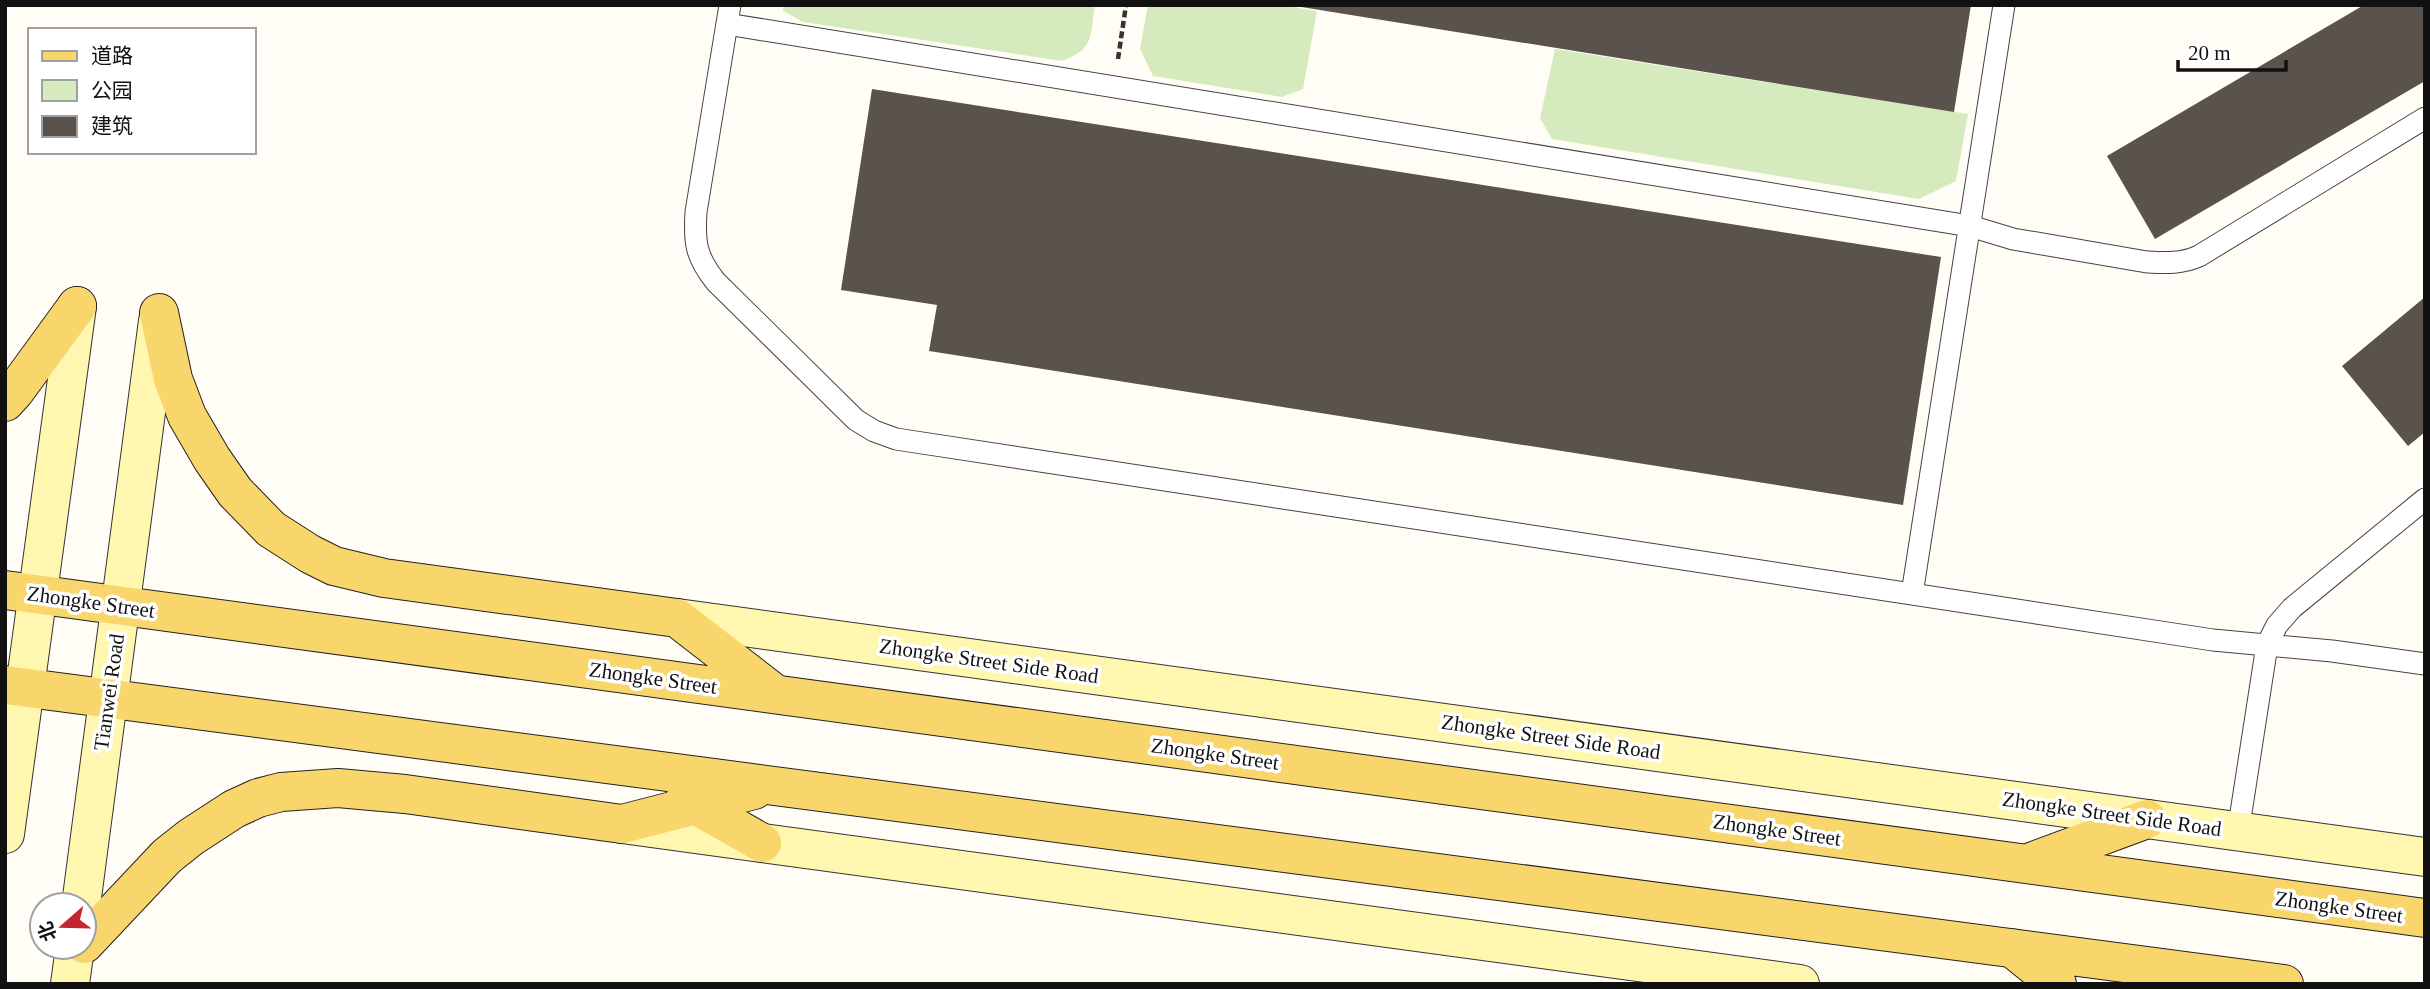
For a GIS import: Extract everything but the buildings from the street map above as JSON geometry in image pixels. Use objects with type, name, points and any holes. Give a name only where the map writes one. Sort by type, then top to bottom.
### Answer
[{"type":"main road","points":[[5,402],[16,391],[77,306]]},
{"type":"main road","points":[[159,313],[173,379],[187,416],[212,459],[234,492],[271,529],[310,554],[334,566],[384,578],[677,618],[775,694]]},
{"type":"main road","name":"Zhongke Street","points":[[21,592],[2425,918]]},
{"type":"main road","points":[[15,686],[2284,984]]},
{"type":"main road","points":[[629,766],[762,843]]},
{"type":"main road","points":[[98,932],[167,856],[191,837],[234,809],[258,798],[281,792],[338,788],[405,794],[622,824],[774,785]]},
{"type":"main road","points":[[2026,864],[2147,819]]},
{"type":"main road","points":[[2012,948],[2057,984]]},
{"type":"street","points":[[5,834],[21,592],[77,306]]},
{"type":"street","name":"Tianwei Road","points":[[83,891],[159,313]]},
{"type":"street","name":"Zhongke Street Side Road","points":[[677,618],[2425,857]]},
{"type":"street","points":[[622,824],[1800,984]]},
{"type":"lane","points":[[1912,594],[2004,5]]},
{"type":"lane","points":[[2425,118],[2199,256],[2184,262],[2147,262],[2013,239],[1970,226],[1113,87],[728,15],[696,212],[695,240],[705,267],[716,282],[856,420],[895,439],[2213,640],[2332,651],[2425,664]]},
{"type":"lane","points":[[2238,832],[2267,645],[2277,625],[2292,608],[2425,499]]},
{"type":"path","points":[[1113,87],[1126,5]]},
{"type":"green space","points":[[784,5],[1095,5],[1086,46],[1062,61],[803,22],[783,11]]},
{"type":"green space","points":[[1148,5],[1280,5],[1317,11],[1303,89],[1282,97],[1153,76],[1140,49]]},
{"type":"green space","points":[[1555,49],[1968,114],[1956,181],[1919,199],[1552,139],[1540,118]]}]
